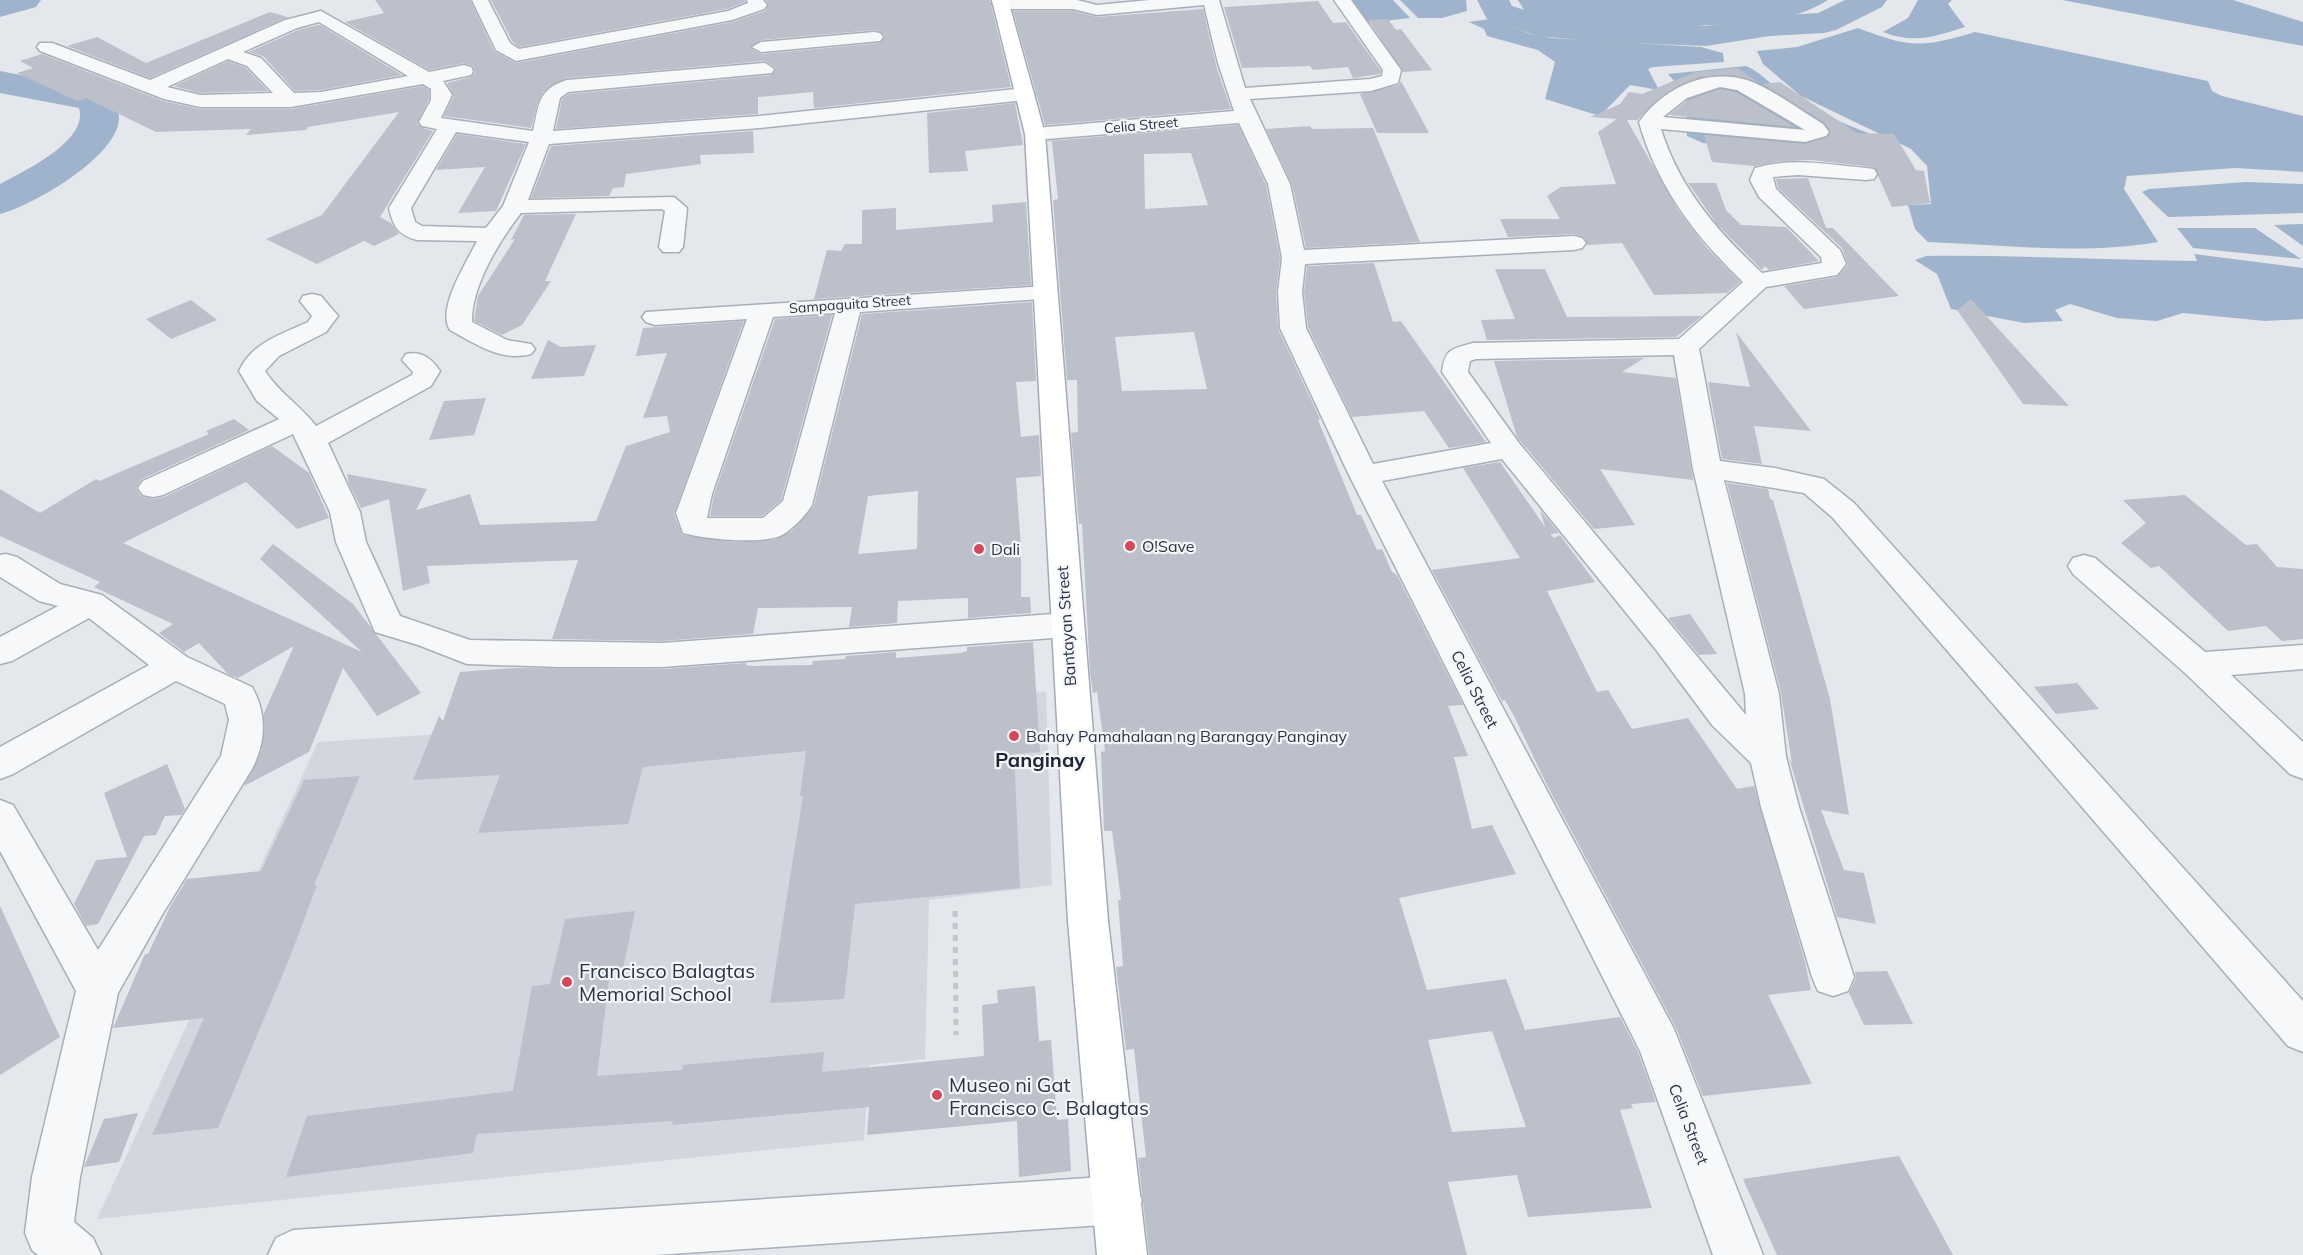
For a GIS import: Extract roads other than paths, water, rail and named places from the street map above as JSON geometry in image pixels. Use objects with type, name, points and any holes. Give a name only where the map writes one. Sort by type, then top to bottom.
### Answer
[{"type":"main road","name":"Bantayan Street","points":[[1001,2],[1035,134],[1066,626],[1088,921],[1122,1255]]},
{"type":"street","points":[[480,0],[502,46],[516,55],[732,15],[755,8],[758,5],[755,0]]},
{"type":"street","points":[[1001,2],[1073,4],[1097,10],[1205,0]]},
{"type":"street","name":"Celia Street","points":[[1212,0],[1227,63],[1242,105],[1279,184],[1294,258],[1290,292],[1293,328],[1364,476],[1659,1044],[1738,1255]]},
{"type":"street","points":[[1242,105],[1371,86],[1391,79],[1392,70],[1342,0]]},
{"type":"street","points":[[151,87],[291,24],[321,16],[429,79],[443,91],[443,98],[429,122],[541,138],[760,122],[1024,94]]},
{"type":"street","points":[[760,122],[765,69],[761,42],[874,37]]},
{"type":"street","points":[[46,47],[151,87],[200,101],[291,101],[354,93],[464,71]]},
{"type":"street","points":[[227,53],[254,62],[291,101]]},
{"type":"street","points":[[522,349],[501,347],[459,325],[457,319],[459,304],[492,235],[514,207],[541,138],[551,96],[561,88],[574,84],[765,69]]},
{"type":"street","points":[[1649,122],[1805,136],[1819,132],[1816,128],[1743,85],[1720,81],[1706,82],[1688,89],[1658,109],[1649,122],[1656,151],[1679,192],[1729,256],[1757,282]]},
{"type":"street","name":"Celia Street","points":[[1035,134],[1242,105]]},
{"type":"street","points":[[449,126],[400,208],[404,225],[417,233],[492,235]]},
{"type":"street","points":[[1768,758],[1724,715],[1669,642],[1509,449],[1455,372],[1457,357],[1473,351],[1686,347],[1757,282],[1829,270],[1834,264],[1832,255],[1767,192],[1761,180],[1763,173],[1785,169],[1866,174]]},
{"type":"street","points":[[514,207],[666,202],[676,208],[670,247]]},
{"type":"street","points":[[1294,258],[1574,243]]},
{"type":"street","name":"Sampaguita Street","points":[[655,317],[1045,293]]},
{"type":"street","points":[[312,301],[325,316],[317,327],[261,356],[253,364],[252,371],[267,395],[305,431],[345,512],[351,542],[387,624],[429,636],[467,652],[662,655],[1066,626]]},
{"type":"street","points":[[763,310],[694,503],[691,513],[694,526],[723,530],[771,528],[797,505],[850,304]]},
{"type":"street","points":[[1686,347],[1707,469],[1762,694],[1768,758],[1780,807],[1833,977]]},
{"type":"street","points":[[153,488],[305,431],[422,380],[427,371],[415,360]]},
{"type":"street","points":[[1364,476],[1509,449]]},
{"type":"street","points":[[1707,469],[1775,477],[1814,486],[1843,510],[2303,1032]]},
{"type":"street","points":[[0,566],[6,565],[50,593],[91,603],[175,666],[240,696],[247,720],[239,759],[148,903],[98,989],[56,1177],[49,1233],[76,1255]]},
{"type":"street","points":[[2084,566],[2198,665],[2303,764]]},
{"type":"street","points":[[0,652],[91,603]]},
{"type":"street","points":[[2198,665],[2303,657]]},
{"type":"street","points":[[0,764],[175,666]]},
{"type":"street","points":[[0,816],[98,989]]},
{"type":"street","points":[[293,1255],[1118,1200]]},
{"type":"water","points":[[1350,0],[1393,0],[1410,18],[1366,23]]},
{"type":"water","points":[[1400,0],[1466,0],[1467,11],[1442,18],[1418,18]]},
{"type":"water","points":[[1518,0],[1828,0],[1808,10],[1785,17],[1731,24],[1611,27],[1574,25],[1544,20],[1525,12]]},
{"type":"water","points":[[1918,0],[1952,0],[1948,4],[1965,27],[1924,38],[1904,38],[1883,32],[1908,18]]},
{"type":"water","points":[[2062,0],[2233,0],[2303,22],[2303,46]]},
{"type":"water","points":[[1490,19],[1531,34],[1552,38],[1701,47],[1723,53],[1724,62],[1648,69],[1659,90],[1630,85],[1600,116],[1545,99],[1555,62],[1538,50],[1487,36],[1484,29],[1469,22]]},
{"type":"water","points":[[1858,28],[1891,39],[1916,44],[1941,41],[1975,32],[2208,81],[2212,91],[2222,96],[2303,116],[2303,172],[2235,168],[2127,176],[2124,189],[2158,242],[2072,249],[1928,242],[1915,229],[1908,205],[1931,204],[1927,166],[1911,149],[1801,96],[1763,64],[1757,51],[1797,47]]},
{"type":"water","points":[[1746,66],[1805,106],[1876,136],[1842,152],[1703,143],[1687,136],[1686,95],[1668,74]]},
{"type":"water","points":[[2246,182],[2303,184],[2303,213],[2168,217],[2142,192],[2149,189]]},
{"type":"water","points":[[2303,224],[2303,246],[2274,225]]},
{"type":"water","points":[[2177,228],[2255,228],[2301,259],[2193,248]]},
{"type":"water","points":[[2194,254],[2303,268],[2303,319],[2265,321],[2183,313],[2157,321],[2117,318],[2070,304],[2055,310],[2063,321],[2024,323],[1951,309],[1937,274],[1915,260],[1926,256],[1960,256],[2197,261]]},
{"type":"waterway","points":[[0,7],[25,0]]},
{"type":"waterway","points":[[1493,0],[1499,12],[1538,26],[1602,32],[1706,36],[1770,26],[1824,23],[1871,0]]},
{"type":"waterway","points":[[0,82],[95,100],[100,118],[97,130],[75,155],[43,177],[0,201]]},
{"type":"place","name":"O!Save","points":[[1130,546]]},
{"type":"place","name":"Dali","points":[[979,549]]},
{"type":"place","name":"Bahay Pamahalaan ng Barangay Panginay","points":[[1014,736]]},
{"type":"place","name":"Francisco Balagtas Memorial School","points":[[567,982]]},
{"type":"place","name":"Museo ni Gat Francisco C. Balagtas","points":[[937,1095]]},
{"type":"district","name":"Panginay","points":[[1040,759]]}]
